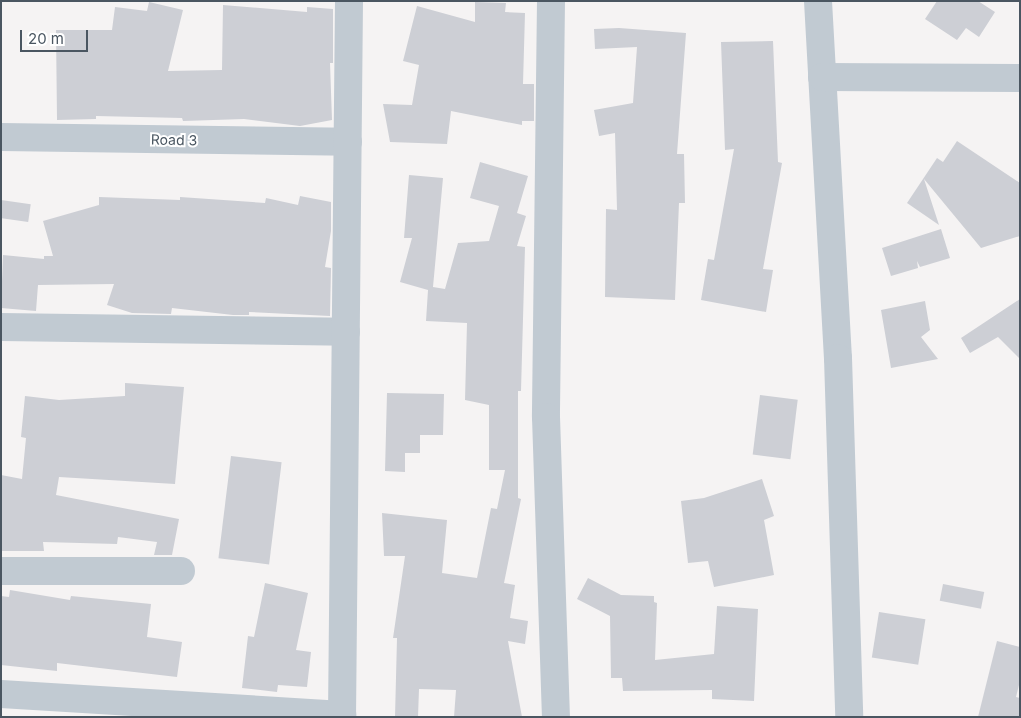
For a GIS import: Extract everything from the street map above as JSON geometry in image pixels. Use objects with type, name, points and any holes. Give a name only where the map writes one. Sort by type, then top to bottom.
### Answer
[{"type":"street","points":[[1,694],[342,716],[349,1]]},
{"type":"street","points":[[551,1],[546,418],[556,717]]},
{"type":"street","points":[[818,1],[838,358],[849,717]]},
{"type":"street","points":[[822,77],[1020,78]]},
{"type":"street","name":"Road 3","points":[[1,137],[348,142]]},
{"type":"street","points":[[1,327],[346,332]]},
{"type":"street","points":[[1,571],[181,571]]},
{"type":"building","points":[[937,1],[978,1],[995,12],[979,37],[966,28],[957,40],[925,19]]},
{"type":"building","points":[[149,2],[183,10],[168,71],[222,70],[223,5],[307,12],[307,7],[333,9],[333,63],[330,63],[332,120],[300,126],[244,119],[183,121],[182,118],[96,116],[96,119],[57,120],[56,30],[112,30],[115,7],[147,11]]},
{"type":"building","points":[[475,2],[506,3],[505,12],[525,13],[523,84],[534,84],[534,121],[522,121],[522,125],[451,111],[447,144],[390,142],[383,104],[412,105],[419,65],[403,61],[417,6],[475,22]]},
{"type":"building","points":[[619,28],[686,33],[677,154],[684,154],[685,203],[679,203],[675,300],[605,297],[606,209],[617,210],[615,133],[599,136],[594,110],[633,103],[637,47],[595,49],[594,29]]},
{"type":"building","points":[[773,41],[778,162],[782,163],[763,269],[773,270],[766,312],[701,300],[708,259],[714,260],[734,149],[725,150],[721,42]]},
{"type":"building","points":[[957,141],[1020,183],[1020,236],[981,248],[924,179],[939,225],[907,203],[937,158],[943,162]]},
{"type":"building","points":[[480,162],[528,176],[517,213],[526,216],[517,246],[525,247],[521,391],[518,391],[518,498],[521,499],[504,583],[515,585],[510,618],[528,621],[525,644],[508,641],[522,717],[454,717],[456,690],[419,689],[418,717],[395,717],[397,638],[393,638],[405,556],[384,556],[382,513],[447,520],[442,573],[477,578],[491,508],[497,509],[505,470],[489,470],[489,405],[465,400],[467,323],[426,321],[428,290],[400,282],[412,238],[404,238],[409,175],[443,178],[433,287],[445,289],[458,243],[489,241],[499,206],[470,198]]},
{"type":"building","points":[[300,196],[331,202],[331,231],[325,267],[331,268],[330,316],[249,312],[249,315],[233,315],[172,308],[171,314],[132,313],[107,305],[114,284],[38,285],[36,311],[1,308],[3,255],[44,259],[44,256],[53,256],[43,221],[99,205],[99,197],[180,200],[180,197],[265,203],[266,198],[298,205]]},
{"type":"building","points":[[1,200],[31,204],[28,222],[1,218]]},
{"type":"building","points":[[941,229],[950,258],[920,267],[917,261],[918,268],[891,276],[882,248]]},
{"type":"building","points":[[1020,299],[1020,359],[998,337],[970,353],[961,338]]},
{"type":"building","points":[[925,301],[930,330],[921,337],[938,359],[891,368],[881,310]]},
{"type":"building","points":[[125,383],[184,387],[175,484],[59,477],[56,495],[179,519],[172,555],[154,555],[157,542],[118,537],[117,544],[43,542],[44,551],[1,551],[1,475],[22,479],[26,438],[21,437],[25,396],[59,400],[125,396]]},
{"type":"building","points":[[387,393],[444,394],[443,435],[420,435],[420,453],[405,453],[405,472],[385,471]]},
{"type":"building","points":[[760,395],[798,400],[790,459],[753,455]]},
{"type":"building","points":[[231,456],[282,462],[269,564],[218,558]]},
{"type":"building","points":[[762,479],[774,516],[764,520],[774,575],[714,587],[708,561],[688,563],[681,501],[704,498]]},
{"type":"building","points":[[588,578],[621,595],[654,596],[654,602],[657,603],[655,660],[714,654],[717,606],[758,609],[754,701],[712,699],[712,690],[623,691],[622,678],[611,678],[610,616],[577,599]]},
{"type":"building","points":[[265,583],[308,593],[296,650],[311,652],[307,687],[278,685],[277,692],[242,688],[248,636],[254,637]]},
{"type":"building","points":[[943,584],[984,592],[981,609],[940,601]]},
{"type":"building","points":[[10,590],[70,600],[71,596],[151,604],[147,637],[182,642],[177,677],[57,663],[57,671],[1,665],[1,596],[9,597]]},
{"type":"building","points":[[879,612],[925,619],[918,665],[872,657]]},
{"type":"building","points":[[997,641],[1020,647],[1020,681],[1016,697],[1020,698],[1020,717],[978,717]]}]
